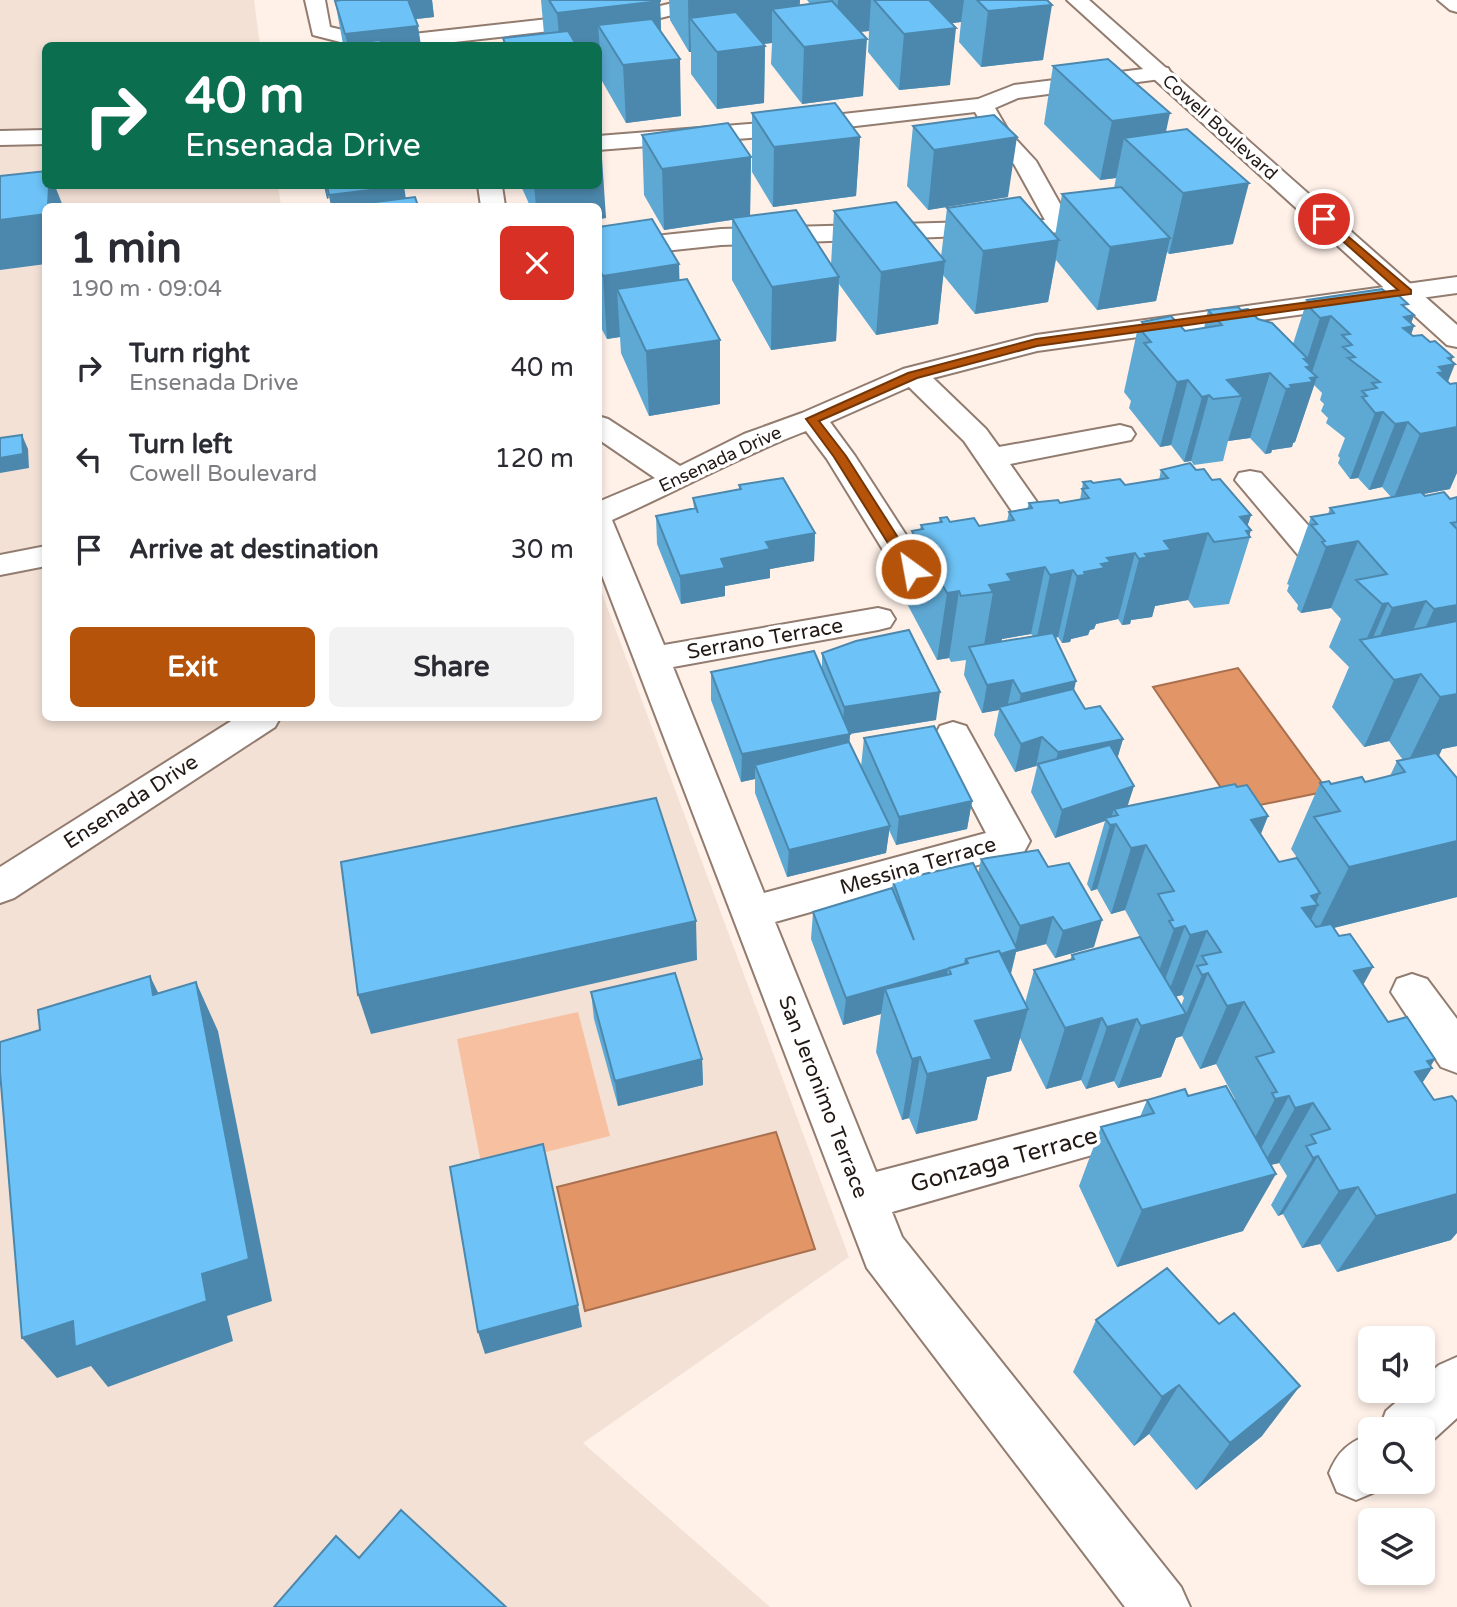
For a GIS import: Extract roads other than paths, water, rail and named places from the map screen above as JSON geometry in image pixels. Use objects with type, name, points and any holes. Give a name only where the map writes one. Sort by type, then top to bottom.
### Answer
[{"type":"street","points":[[315,0],[320,31],[368,42]]},
{"type":"street","points":[[395,42],[656,13],[710,0]]},
{"type":"street","name":"Cowell Boulevard","points":[[1077,0],[1457,338]]},
{"type":"street","points":[[1447,0],[1457,6]]},
{"type":"street","points":[[602,143],[762,130],[982,105],[1014,92],[1160,73]]},
{"type":"street","points":[[602,250],[721,237],[1061,227],[1024,161],[1000,136],[982,105]]},
{"type":"street","points":[[0,138],[42,137]]},
{"type":"street","name":"Ensenada Drive","points":[[602,512],[678,479],[755,440],[812,419],[912,375],[1036,343],[1457,285]]},
{"type":"street","points":[[912,375],[975,435],[1042,532]]},
{"type":"street","points":[[812,419],[840,456],[911,569]]},
{"type":"street","points":[[602,428],[678,479]]},
{"type":"street","points":[[991,458],[1120,434]]},
{"type":"street","points":[[1250,480],[1315,555],[1382,545]]},
{"type":"street","name":"San Jeronimo Terrace","points":[[602,532],[884,1252],[1161,1607]]},
{"type":"street","points":[[0,565],[42,557]]},
{"type":"street","name":"Serrano Terrace","points":[[652,659],[878,619]]},
{"type":"street","name":"Ensenada Drive","points":[[0,887],[257,721]]},
{"type":"street","name":"Messina Terrace","points":[[751,913],[1010,841],[953,735]]},
{"type":"street","points":[[1412,992],[1457,1054]]},
{"type":"street","name":"Gonzaga Terrace","points":[[862,1198],[1146,1121]]},
{"type":"street","points":[[1419,1417],[1457,1383]]}]
